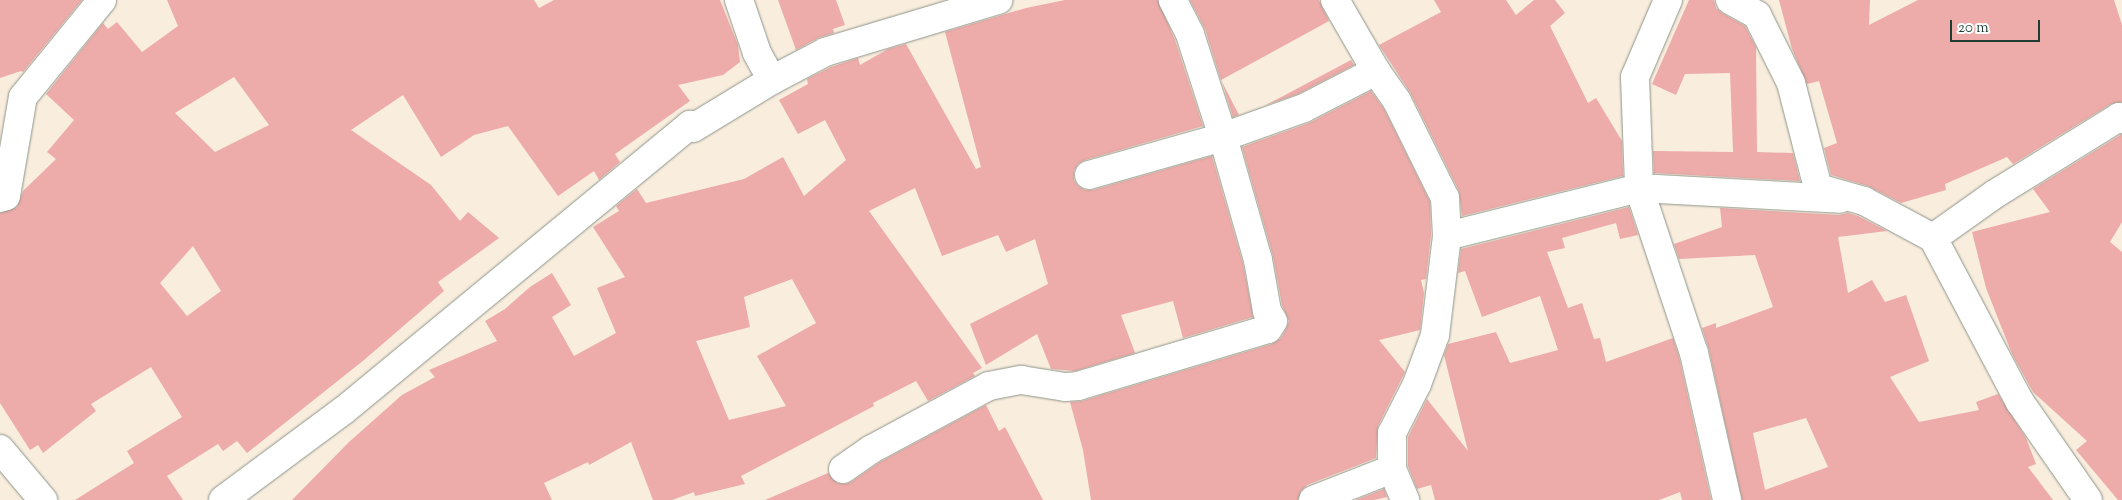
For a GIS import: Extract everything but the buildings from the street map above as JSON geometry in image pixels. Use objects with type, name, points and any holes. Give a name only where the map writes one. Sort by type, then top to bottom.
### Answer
[{"type":"street","points":[[0,198],[6,196],[23,97],[102,0]]},
{"type":"street","points":[[739,0],[757,53],[772,80]]},
{"type":"street","points":[[223,500],[343,411],[690,125],[693,128],[772,80],[825,52],[998,0]]},
{"type":"street","points":[[843,469],[872,449],[990,386],[1021,380],[1065,387],[1078,386],[1268,329],[1272,321],[1267,311],[1258,260],[1223,137],[1190,34],[1174,0]]},
{"type":"street","points":[[1335,0],[1376,71],[1397,100],[1445,198],[1447,236],[1435,335],[1417,384],[1392,433],[1392,469],[1405,500]]},
{"type":"street","points":[[1668,0],[1635,77],[1639,188],[1694,353],[1727,500]]},
{"type":"street","points":[[1730,0],[1757,15],[1791,83],[1818,188],[1864,200],[1933,238],[2020,402],[2088,500]]},
{"type":"street","points":[[1089,174],[1223,137],[1304,108],[1376,71]]},
{"type":"street","points":[[1933,238],[1995,194],[2119,117],[2122,119]]},
{"type":"street","points":[[1447,236],[1639,188],[1864,200]]},
{"type":"street","points":[[0,449],[43,500]]},
{"type":"street","points":[[1314,500],[1392,469]]}]
